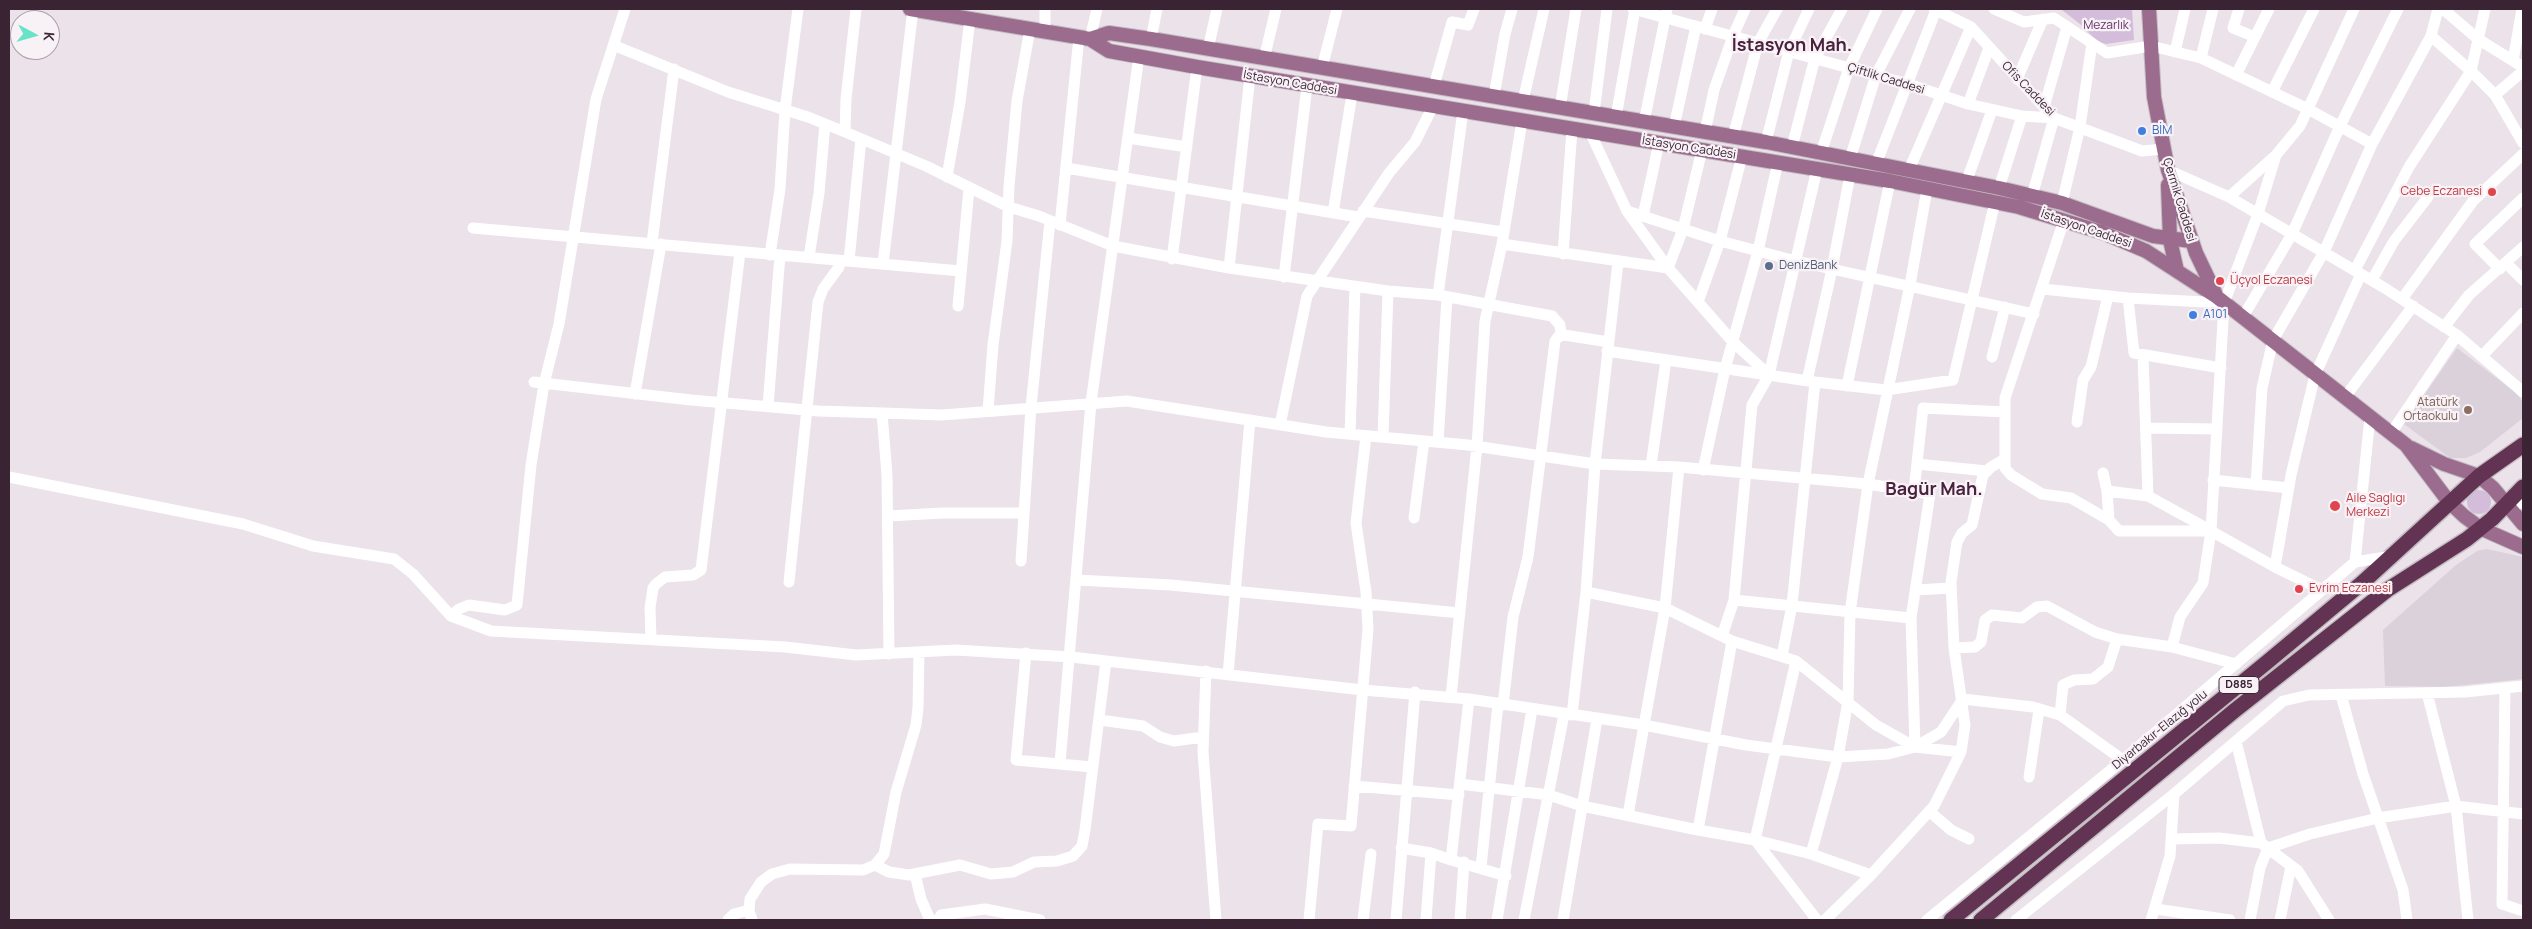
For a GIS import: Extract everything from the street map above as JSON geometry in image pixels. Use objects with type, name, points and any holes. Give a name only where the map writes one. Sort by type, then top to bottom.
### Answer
[{"type":"highway","name":"Diyarbakır-Elazığ yolu","points":[[1950,920],[2266,663],[2392,556],[2479,476],[2523,444]]},
{"type":"highway","name":"D885","points":[[1981,920],[2234,711],[2387,590],[2509,507],[2523,487]]},
{"type":"main road","name":"İstasyon Caddesi","points":[[916,9],[976,16],[1030,29],[1085,38],[1110,51],[1197,67],[1352,94],[1778,162],[1994,202],[2064,220],[2128,242],[2155,256],[2221,300],[2406,445]]},
{"type":"main road","name":"Çermik Caddesi","points":[[2149,9],[2154,97],[2168,170],[2192,241],[2221,300]]},
{"type":"main road","points":[[1085,38],[1110,33],[1151,39],[1766,142],[1966,180],[2062,204],[2146,234],[2170,240],[2192,241]]},
{"type":"main road","points":[[2168,170],[2170,240],[2177,271]]},
{"type":"main road","points":[[2406,445],[2444,464],[2479,476],[2493,488],[2523,524]]},
{"type":"main road","points":[[2406,445],[2449,502],[2464,516],[2480,528],[2523,547]]},
{"type":"street","points":[[451,616],[459,609],[469,605],[505,610],[517,605],[539,383],[559,324],[596,99],[624,9]]},
{"type":"street","points":[[768,406],[775,255],[785,110],[798,9]]},
{"type":"street","points":[[845,132],[846,100],[856,9]]},
{"type":"street","points":[[883,264],[895,153],[916,9]]},
{"type":"street","points":[[1045,9],[1045,31]]},
{"type":"street","points":[[1021,560],[1031,407],[1055,223],[1066,168],[1085,38],[1097,9]]},
{"type":"street","points":[[1151,39],[1157,9]]},
{"type":"street","points":[[1208,49],[1217,9]]},
{"type":"street","points":[[1264,59],[1276,9]]},
{"type":"street","points":[[1322,68],[1337,9]]},
{"type":"street","points":[[1434,86],[1452,22],[1468,25],[1474,9]]},
{"type":"street","points":[[1494,96],[1512,9]]},
{"type":"street","points":[[1524,101],[1544,9]]},
{"type":"street","points":[[1560,108],[1576,9]]},
{"type":"street","points":[[1594,113],[1608,9]]},
{"type":"street","points":[[1616,117],[1634,9]]},
{"type":"street","name":"Çiftlik Caddesi","points":[[1634,9],[1666,13],[1700,27],[1908,84],[1968,104],[2022,116],[2054,118]]},
{"type":"street","points":[[1674,127],[1700,27],[1712,9]]},
{"type":"street","points":[[1705,132],[1714,90],[1733,36],[1745,9]]},
{"type":"street","points":[[1733,136],[1758,43],[1777,9]]},
{"type":"street","points":[[1766,142],[1789,52],[1809,9]]},
{"type":"street","points":[[1792,147],[1815,58],[1842,9]]},
{"type":"street","points":[[1821,153],[1849,68],[1877,9]]},
{"type":"street","points":[[1850,159],[1876,75],[1910,9]]},
{"type":"street","points":[[1876,164],[1935,9]]},
{"type":"street","name":"Ofis Caddesi","points":[[1935,9],[1971,27],[2054,118],[2142,152],[2164,149]]},
{"type":"street","points":[[1994,9],[2024,22],[2054,18],[2107,53],[2151,46],[2200,58],[2308,109],[2372,144]]},
{"type":"street","points":[[2175,52],[2184,9]]},
{"type":"street","points":[[2200,58],[2213,9]]},
{"type":"street","points":[[2240,9],[2233,28],[2255,37]]},
{"type":"street","points":[[2236,75],[2270,9]]},
{"type":"street","points":[[2272,92],[2314,9]]},
{"type":"street","points":[[2229,197],[2276,155],[2300,126],[2354,9]]},
{"type":"street","points":[[2243,317],[2292,234],[2340,126],[2398,9]]},
{"type":"street","points":[[2256,485],[2262,388],[2273,340],[2324,252],[2372,144],[2431,36],[2438,9]]},
{"type":"street","points":[[2443,9],[2478,39],[2520,66]]},
{"type":"street","points":[[2275,568],[2289,488],[2315,375],[2358,272],[2409,167],[2471,71],[2485,9]]},
{"type":"street","points":[[2495,95],[2520,66],[2522,9]]},
{"type":"street","points":[[1644,122],[1666,13]]},
{"type":"street","points":[[947,177],[976,16]]},
{"type":"street","points":[[2017,79],[2043,19]]},
{"type":"street","points":[[1909,170],[1971,27]]},
{"type":"street","points":[[2044,107],[2067,27]]},
{"type":"street","points":[[988,411],[993,346],[1003,283],[1017,101],[1030,29]]},
{"type":"street","points":[[2431,36],[2495,95],[2519,126],[2523,143]]},
{"type":"street","points":[[2062,204],[2080,127],[2092,43]]},
{"type":"street","points":[[613,45],[728,92],[845,132],[895,153],[1009,207],[1113,246],[1172,259],[1284,277],[1442,296],[1552,316],[1560,325],[1561,336]]},
{"type":"street","points":[[1968,104],[1989,48]]},
{"type":"street","points":[[1060,763],[1071,657],[1092,403],[1139,56]]},
{"type":"street","points":[[1172,259],[1197,67]]},
{"type":"street","points":[[635,394],[656,243],[674,69]]},
{"type":"street","points":[[1229,268],[1250,76]]},
{"type":"street","points":[[1284,277],[1307,86]]},
{"type":"street","points":[[1333,213],[1352,94]]},
{"type":"street","points":[[1280,425],[1306,296],[1389,173],[1415,142],[1433,106]]},
{"type":"street","points":[[1966,180],[1992,110]]},
{"type":"street","points":[[1438,442],[1442,296],[1447,224],[1464,111]]},
{"type":"street","points":[[1998,188],[2022,116]]},
{"type":"street","points":[[2032,196],[2054,118]]},
{"type":"street","points":[[1451,697],[1477,446],[1483,345],[1488,305],[1502,238],[1522,121]]},
{"type":"street","points":[[809,257],[825,124]]},
{"type":"street","points":[[1563,254],[1572,129]]},
{"type":"street","points":[[1590,132],[1627,211],[1668,268],[1733,342],[1769,375]]},
{"type":"street","points":[[1128,138],[1187,147]]},
{"type":"street","points":[[789,582],[819,297],[844,260],[861,139]]},
{"type":"street","points":[[1643,216],[1659,143]]},
{"type":"street","points":[[1668,268],[1683,229],[1702,150]]},
{"type":"street","points":[[2402,299],[2473,201],[2523,154]]},
{"type":"street","points":[[2172,647],[2180,617],[2203,583],[2211,531],[2221,368],[2221,300],[2258,214],[2276,155]]},
{"type":"street","points":[[1698,302],[1720,241],[1742,156]]},
{"type":"street","points":[[1703,470],[1725,369],[1758,251],[1778,162]]},
{"type":"street","points":[[1066,168],[1333,213],[1361,214],[1447,224],[1563,254],[1668,268]]},
{"type":"street","points":[[1698,830],[1715,740],[1727,638],[1734,600],[1744,474],[1752,405],[1769,375],[1817,169]]},
{"type":"street","points":[[2168,170],[2229,197],[2372,280],[2457,335],[2523,392]]},
{"type":"street","points":[[1782,656],[1792,605],[1811,382],[1850,175]]},
{"type":"street","points":[[1847,386],[1890,182]]},
{"type":"street","points":[[958,306],[969,189]]},
{"type":"street","points":[[1811,854],[1838,757],[1848,701],[1850,613],[1868,484],[1886,390],[1910,285],[1927,189]]},
{"type":"street","points":[[2372,280],[2394,241],[2428,197]]},
{"type":"street","points":[[2523,198],[2475,244],[2523,280]]},
{"type":"street","points":[[1561,336],[1666,360],[1811,382],[1886,390],[1953,380],[1994,202]]},
{"type":"street","points":[[1627,211],[1720,241],[1796,261],[2034,314]]},
{"type":"street","points":[[2064,220],[2005,398],[2006,468],[2011,475],[2042,494],[2071,498],[2109,520],[2119,531],[2211,531]]},
{"type":"street","points":[[473,228],[961,271]]},
{"type":"street","points":[[2444,327],[2468,295],[2523,247]]},
{"type":"street","points":[[651,639],[650,608],[653,588],[664,578],[694,575],[701,570],[740,252]]},
{"type":"street","points":[[1524,920],[1549,795],[1568,715],[1586,592],[1594,464],[1618,262]]},
{"type":"street","points":[[1350,434],[1355,286]]},
{"type":"street","points":[[2042,289],[2128,298],[2221,300]]},
{"type":"street","points":[[1382,437],[1388,291]]},
{"type":"street","points":[[2078,422],[2083,380],[2091,366],[2108,296]]},
{"type":"street","points":[[2128,298],[2132,349],[2134,353],[2221,368]]},
{"type":"street","points":[[2345,398],[2413,306]]},
{"type":"street","points":[[1992,356],[2005,307]]},
{"type":"street","points":[[2482,356],[2523,313]]},
{"type":"street","points":[[2391,433],[2457,335]]},
{"type":"street","points":[[1481,867],[1513,617],[1528,557],[1555,341],[1561,336]]},
{"type":"street","points":[[2143,355],[2148,496]]},
{"type":"street","points":[[1651,466],[1666,360]]},
{"type":"street","points":[[539,383],[807,410],[942,415],[1127,401],[1280,425],[1366,436],[1477,446],[1594,464],[1680,467],[1868,484],[1930,494],[1911,618],[1915,747]]},
{"type":"street","points":[[1914,492],[1924,408],[2005,412]]},
{"type":"street","points":[[882,413],[888,516],[889,654]]},
{"type":"street","points":[[2355,562],[2370,417]]},
{"type":"street","points":[[1228,674],[1250,420]]},
{"type":"street","points":[[2146,428],[2216,429]]},
{"type":"street","points":[[1309,920],[1318,824],[1351,826],[1368,629],[1367,604],[1356,523],[1366,436]]},
{"type":"street","points":[[1414,518],[1424,441]]},
{"type":"street","points":[[1825,920],[1871,875],[1929,811],[1961,752],[1964,724],[1963,699],[1954,648],[1951,588],[1957,542],[1962,533],[1972,525],[1983,475],[2005,459]]},
{"type":"street","points":[[1917,464],[1987,471]]},
{"type":"street","points":[[1628,815],[1665,608],[1680,467]]},
{"type":"street","points":[[2103,473],[2107,491],[2109,520]]},
{"type":"street","points":[[9,477],[243,524],[312,546],[394,559],[413,574],[451,616],[491,631],[785,647],[856,654],[956,650],[1026,653],[1106,660],[1363,690],[1415,692],[1469,699],[1644,725],[1715,740],[1777,750],[1838,757],[1888,754],[1915,747],[1941,732],[1963,699]]},
{"type":"street","points":[[2213,480],[2289,488]]},
{"type":"street","points":[[2107,491],[2148,496],[2275,568],[2322,590]]},
{"type":"street","points":[[2509,507],[2523,500]]},
{"type":"street","points":[[888,516],[943,513],[1024,513]]},
{"type":"street","points":[[1927,920],[2123,760],[2355,562],[2392,556]]},
{"type":"street","points":[[1077,580],[1171,585],[1460,613]]},
{"type":"street","points":[[1916,590],[1951,588]]},
{"type":"street","points":[[1586,592],[1665,608],[1727,638],[1796,661],[1876,725],[1915,747],[1961,752]]},
{"type":"street","points":[[1734,600],[1911,618]]},
{"type":"street","points":[[1954,648],[1975,647],[1981,642],[1985,620],[1992,615],[2022,618],[2037,607],[2047,606],[2095,632],[2117,639],[2172,647],[2236,664]]},
{"type":"street","points":[[2060,715],[2063,685],[2074,680],[2093,679],[2108,666],[2117,639]]},
{"type":"street","points":[[728,920],[734,914],[751,915],[750,899],[756,888],[766,877],[778,872],[790,869],[864,870],[875,865],[886,848],[896,792],[916,725],[919,652]]},
{"type":"street","points":[[1026,653],[1016,760],[1092,767]]},
{"type":"street","points":[[875,865],[889,872],[915,874],[960,865],[992,874],[1014,872],[1034,862],[1057,861],[1073,856],[1082,846],[1100,720],[1106,660]]},
{"type":"street","points":[[1755,840],[1796,661]]},
{"type":"street","points":[[1206,672],[1203,738],[1216,920]]},
{"type":"street","points":[[2016,920],[2174,794],[2283,701],[2309,695],[2465,692],[2523,686]]},
{"type":"street","points":[[2505,688],[2502,904],[2523,910]]},
{"type":"street","points":[[1396,920],[1415,692]]},
{"type":"street","points":[[2427,693],[2456,806],[2468,920]]},
{"type":"street","points":[[2340,695],[2402,890],[2407,920]]},
{"type":"street","points":[[1451,860],[1469,699]]},
{"type":"street","points":[[1963,699],[2033,707],[2060,715],[2123,760]]},
{"type":"street","points":[[1497,920],[1506,876],[1532,709]]},
{"type":"street","points":[[2029,777],[2039,710]]},
{"type":"street","points":[[1563,920],[1597,719]]},
{"type":"street","points":[[1100,720],[1143,726],[1160,737],[1174,741],[1203,738]]},
{"type":"street","points":[[2236,741],[2264,845],[2250,920]]},
{"type":"street","points":[[1354,786],[1407,792],[1491,787],[1549,795],[1582,806],[1755,840],[1811,854],[1871,875]]},
{"type":"street","points":[[2151,920],[2156,909],[2170,856],[2174,794]]},
{"type":"street","points":[[2171,839],[2219,838],[2264,845],[2378,818],[2456,806],[2523,814]]},
{"type":"street","points":[[1929,811],[1951,830],[1968,838]]},
{"type":"street","points":[[1755,840],[1817,920]]},
{"type":"street","points":[[2264,845],[2298,871],[2329,920]]},
{"type":"street","points":[[1401,848],[1431,853],[1506,876]]},
{"type":"street","points":[[1426,920],[1431,853]]},
{"type":"street","points":[[1363,920],[1371,854]]},
{"type":"street","points":[[1460,920],[1464,862]]},
{"type":"street","points":[[2280,920],[2291,866]]},
{"type":"street","points":[[915,874],[921,899],[930,920]]},
{"type":"street","points":[[938,920],[941,915],[985,909],[1040,920]]},
{"type":"street","points":[[2156,909],[2174,917],[2230,920]]},
{"type":"shaded area","name":"Atatürk Ortaokulu","points":[[2457,348],[2515,392],[2523,402],[2523,418],[2480,452],[2466,458],[2450,458],[2404,424]]},
{"type":"shaded area","points":[[2487,549],[2523,557],[2523,679],[2445,687],[2385,686],[2383,630],[2456,565],[2477,551]]},
{"type":"green space","name":"Mezarlık","points":[[2055,9],[2132,9],[2134,40],[2106,44],[2097,41],[2062,10]]},
{"type":"green space","points":[[2479,490],[2487,494],[2491,502],[2487,510],[2479,514],[2471,510],[2467,502],[2471,494]]},
{"type":"place","name":"BİM","points":[[2142,131]]},
{"type":"place","name":"Cebe Eczanesi","points":[[2492,192]]},
{"type":"place","name":"DenizBank","points":[[1769,266]]},
{"type":"place","name":"Üçyol Eczanesi","points":[[2220,281]]},
{"type":"place","name":"A101","points":[[2193,315]]},
{"type":"place","name":"Atatürk Ortaokulu","points":[[2468,410]]},
{"type":"place","name":"Aile Saglıgı Merkezi","points":[[2335,506]]},
{"type":"place","name":"Evrim Eczanesi","points":[[2299,589]]},
{"type":"district","name":"İstasyon Mah.","points":[[1792,46]]},
{"type":"district","name":"Bagür Mah.","points":[[1934,490]]}]
